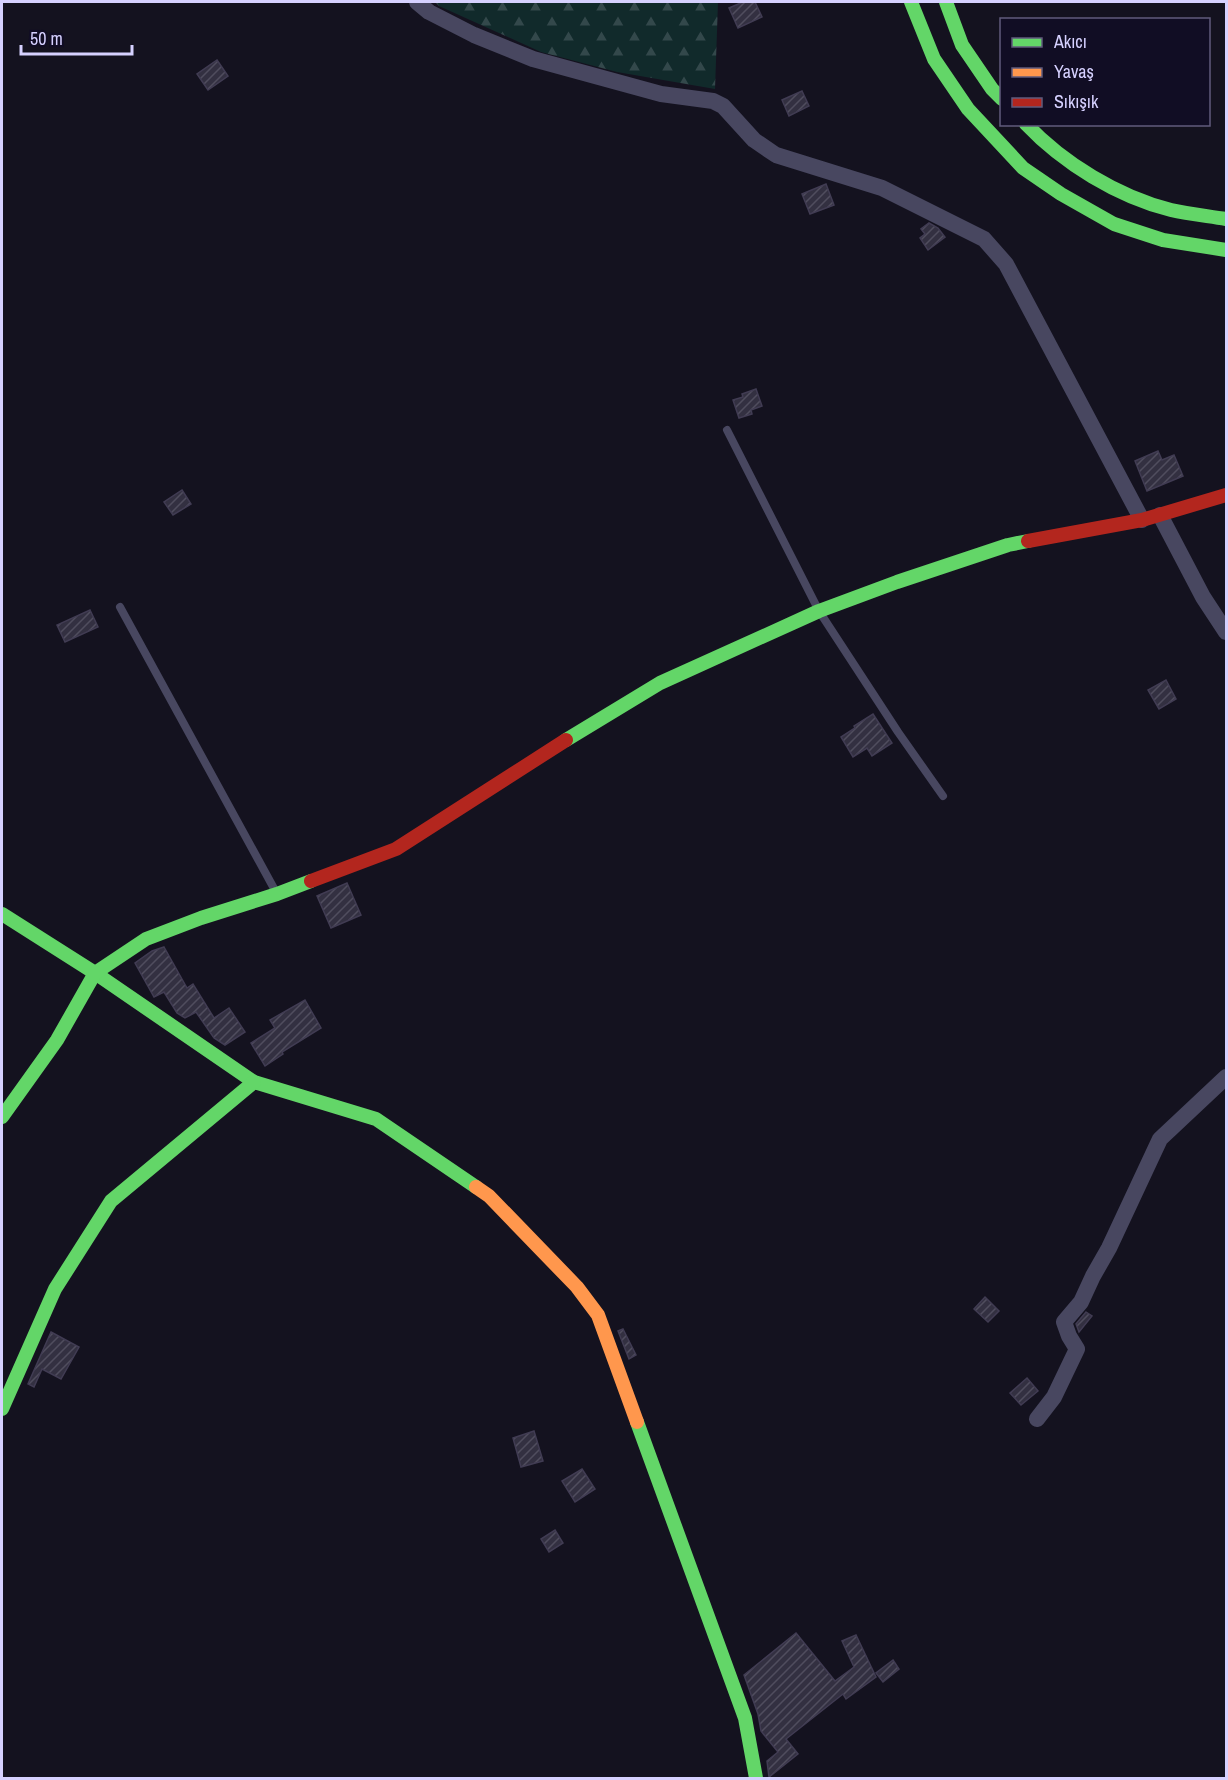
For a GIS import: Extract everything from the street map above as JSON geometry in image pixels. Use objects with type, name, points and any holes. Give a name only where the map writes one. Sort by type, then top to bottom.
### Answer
[{"type":"main road","points":[[911,2],[939,68],[968,109],[1023,168],[1061,195],[1113,224],[1163,240],[1227,250]]},
{"type":"main road","points":[[946,2],[962,45],[1000,97]]},
{"type":"main road","points":[[1028,126],[1044,144],[1078,168],[1126,195],[1171,210],[1227,219]]},
{"type":"main road","points":[[2,1117],[57,1040],[95,973],[146,939],[201,918],[277,894],[396,849],[534,759],[660,683],[819,611],[1008,545],[1142,519],[1227,495]]},
{"type":"main road","points":[[2,914],[95,973],[254,1082],[376,1119],[489,1196],[578,1287],[598,1315],[745,1718],[756,1779]]},
{"type":"main road","points":[[2,1409],[55,1289],[111,1201],[254,1082]]},
{"type":"street","points":[[417,2],[429,12],[474,35],[533,59],[661,94],[713,101],[723,106],[754,140],[776,155],[882,188],[984,239],[1006,264],[1142,519]]},
{"type":"street","points":[[1161,514],[1203,597],[1227,632]]},
{"type":"street","points":[[1037,1419],[1054,1397],[1077,1349],[1064,1322],[1081,1302],[1160,1139],[1227,1077]]},
{"type":"lane","points":[[727,430],[819,611],[943,796]]},
{"type":"lane","points":[[120,607],[277,894]]},
{"type":"green space","points":[[435,2],[718,2],[715,89],[617,72],[541,52],[439,6]]},
{"type":"building","points":[[743,2],[755,2],[762,17],[738,28],[729,8]]},
{"type":"building","points":[[217,60],[228,76],[208,90],[197,74]]},
{"type":"building","points":[[802,91],[809,106],[789,116],[782,100]]},
{"type":"building","points":[[826,184],[834,205],[810,214],[802,194]]},
{"type":"building","points":[[929,223],[938,228],[945,237],[928,250],[920,238],[925,234],[921,229]]},
{"type":"building","points":[[756,389],[762,406],[751,410],[752,414],[739,418],[733,400]]},
{"type":"building","points":[[1158,451],[1162,460],[1174,455],[1183,476],[1147,491],[1135,461]]},
{"type":"building","points":[[182,490],[191,504],[173,515],[164,502]]},
{"type":"building","points":[[90,610],[98,627],[65,642],[57,625]]},
{"type":"building","points":[[1166,680],[1176,699],[1159,709],[1148,690]]},
{"type":"building","points":[[873,714],[892,743],[872,756],[867,748],[853,757],[841,737]]},
{"type":"building","points":[[347,883],[361,915],[331,928],[317,896]]},
{"type":"building","points":[[164,947],[187,988],[193,984],[214,1018],[229,1008],[245,1032],[225,1045],[214,1038],[196,1012],[185,1018],[177,1013],[164,992],[154,997],[135,963],[152,951]]},
{"type":"building","points":[[305,1000],[321,1028],[282,1052],[283,1054],[265,1066],[251,1043],[275,1028],[270,1020]]},
{"type":"building","points":[[985,1297],[999,1311],[988,1322],[974,1309]]},
{"type":"building","points":[[1086,1312],[1092,1316],[1079,1332],[1076,1324]]},
{"type":"building","points":[[623,1329],[636,1355],[629,1359],[618,1331]]},
{"type":"building","points":[[51,1332],[79,1347],[61,1379],[42,1369],[34,1387],[28,1384]]},
{"type":"building","points":[[1027,1378],[1038,1391],[1021,1405],[1010,1393]]},
{"type":"building","points":[[534,1431],[543,1461],[521,1467],[513,1438]]},
{"type":"building","points":[[582,1469],[595,1489],[575,1502],[562,1481]]},
{"type":"building","points":[[555,1530],[563,1543],[549,1552],[541,1539]]},
{"type":"building","points":[[796,1633],[835,1681],[854,1667],[842,1641],[856,1635],[876,1677],[846,1699],[843,1694],[786,1739],[798,1754],[769,1777],[767,1761],[778,1752],[761,1731],[758,1714],[744,1675]]},
{"type":"building","points":[[893,1660],[899,1669],[883,1682],[876,1673]]},
{"type":"traffic: fast","points":[[911,2],[934,59],[968,109],[1023,168],[1061,194],[1114,224],[1163,240],[1226,250]]},
{"type":"traffic: fast","points":[[946,2],[962,45],[1000,97]]},
{"type":"traffic: fast","points":[[1028,126],[1074,165],[1131,197],[1171,210],[1226,219]]},
{"type":"traffic: fast","points":[[566,740],[660,683],[819,611],[897,582],[1008,545],[1028,541]]},
{"type":"traffic: fast","points":[[2,1117],[57,1040],[95,973],[146,939],[311,881]]},
{"type":"traffic: fast","points":[[2,914],[95,973],[254,1082],[376,1119],[476,1187]]},
{"type":"traffic: fast","points":[[2,1409],[55,1289],[111,1201],[254,1082]]},
{"type":"traffic: fast","points":[[637,1422],[745,1718],[756,1778]]},
{"type":"traffic: slow","points":[[476,1187],[489,1196],[577,1287],[598,1315],[637,1422]]},
{"type":"traffic: jam","points":[[1028,541],[1142,520],[1226,495]]},
{"type":"traffic: jam","points":[[311,881],[396,849],[566,740]]}]
